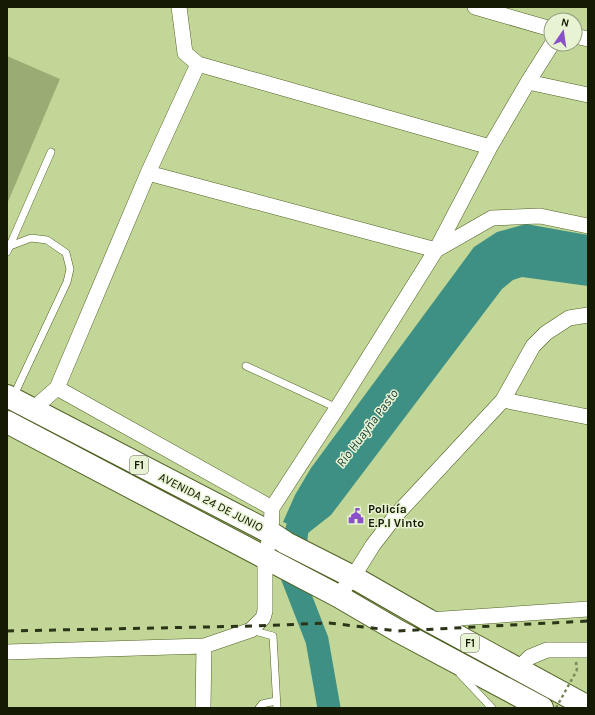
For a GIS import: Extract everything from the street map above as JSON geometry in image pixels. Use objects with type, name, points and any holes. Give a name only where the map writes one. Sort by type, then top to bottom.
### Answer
[{"type":"highway","name":"AVENIDA 24 DE JUNIO","points":[[9,398],[279,538]]},
{"type":"highway","name":"AVENIDA 24 DE JUNIO","points":[[7,422],[274,562]]},
{"type":"highway","name":"F1","points":[[279,538],[353,577],[428,620],[588,707]]},
{"type":"highway","name":"F1","points":[[274,562],[338,596],[398,631],[542,708]]},
{"type":"street","points":[[179,7],[185,53],[198,64],[490,147]]},
{"type":"street","points":[[475,7],[543,27]]},
{"type":"street","points":[[7,652],[204,646],[229,639],[251,630],[263,618],[279,538],[272,508],[337,408],[436,250],[490,147],[547,52]]},
{"type":"street","points":[[32,410],[57,388],[148,174],[198,64]]},
{"type":"street","points":[[528,82],[588,95]]},
{"type":"street","points":[[148,174],[436,250],[492,218],[540,216],[588,226]]},
{"type":"street","points":[[338,596],[353,577],[373,545],[397,514],[503,400],[533,346],[546,333],[569,318],[588,315]]},
{"type":"street","points":[[57,388],[272,508]]},
{"type":"street","points":[[503,400],[588,417]]},
{"type":"street","points":[[428,620],[588,609]]},
{"type":"street","points":[[202,708],[204,646]]},
{"type":"street","points":[[518,669],[530,657],[547,650],[588,650]]},
{"type":"lane","points":[[8,249],[51,152]]},
{"type":"lane","points":[[8,249],[31,238],[47,240],[66,253],[70,269],[67,282],[9,398]]},
{"type":"lane","points":[[246,366],[337,408]]},
{"type":"lane","points":[[251,630],[273,636],[276,704],[262,704],[259,708]]},
{"type":"lane","points":[[441,653],[492,708]]},
{"type":"path","points":[[556,708],[577,670]]},
{"type":"water","points":[[526,224],[588,235],[588,286],[522,277],[513,280],[502,289],[331,515],[308,533],[283,522],[295,495],[311,468],[474,247],[497,232]]},
{"type":"building","points":[[7,56],[60,79],[7,204]]},
{"type":"waterway","name":"Río Huayña Pasto","points":[[314,501],[297,529],[292,576],[317,640],[329,708]]},
{"type":"railway","points":[[7,631],[329,623],[398,631],[588,621]]},
{"type":"place","name":"Policía E.P.I Vinto","points":[[356,516]]}]
